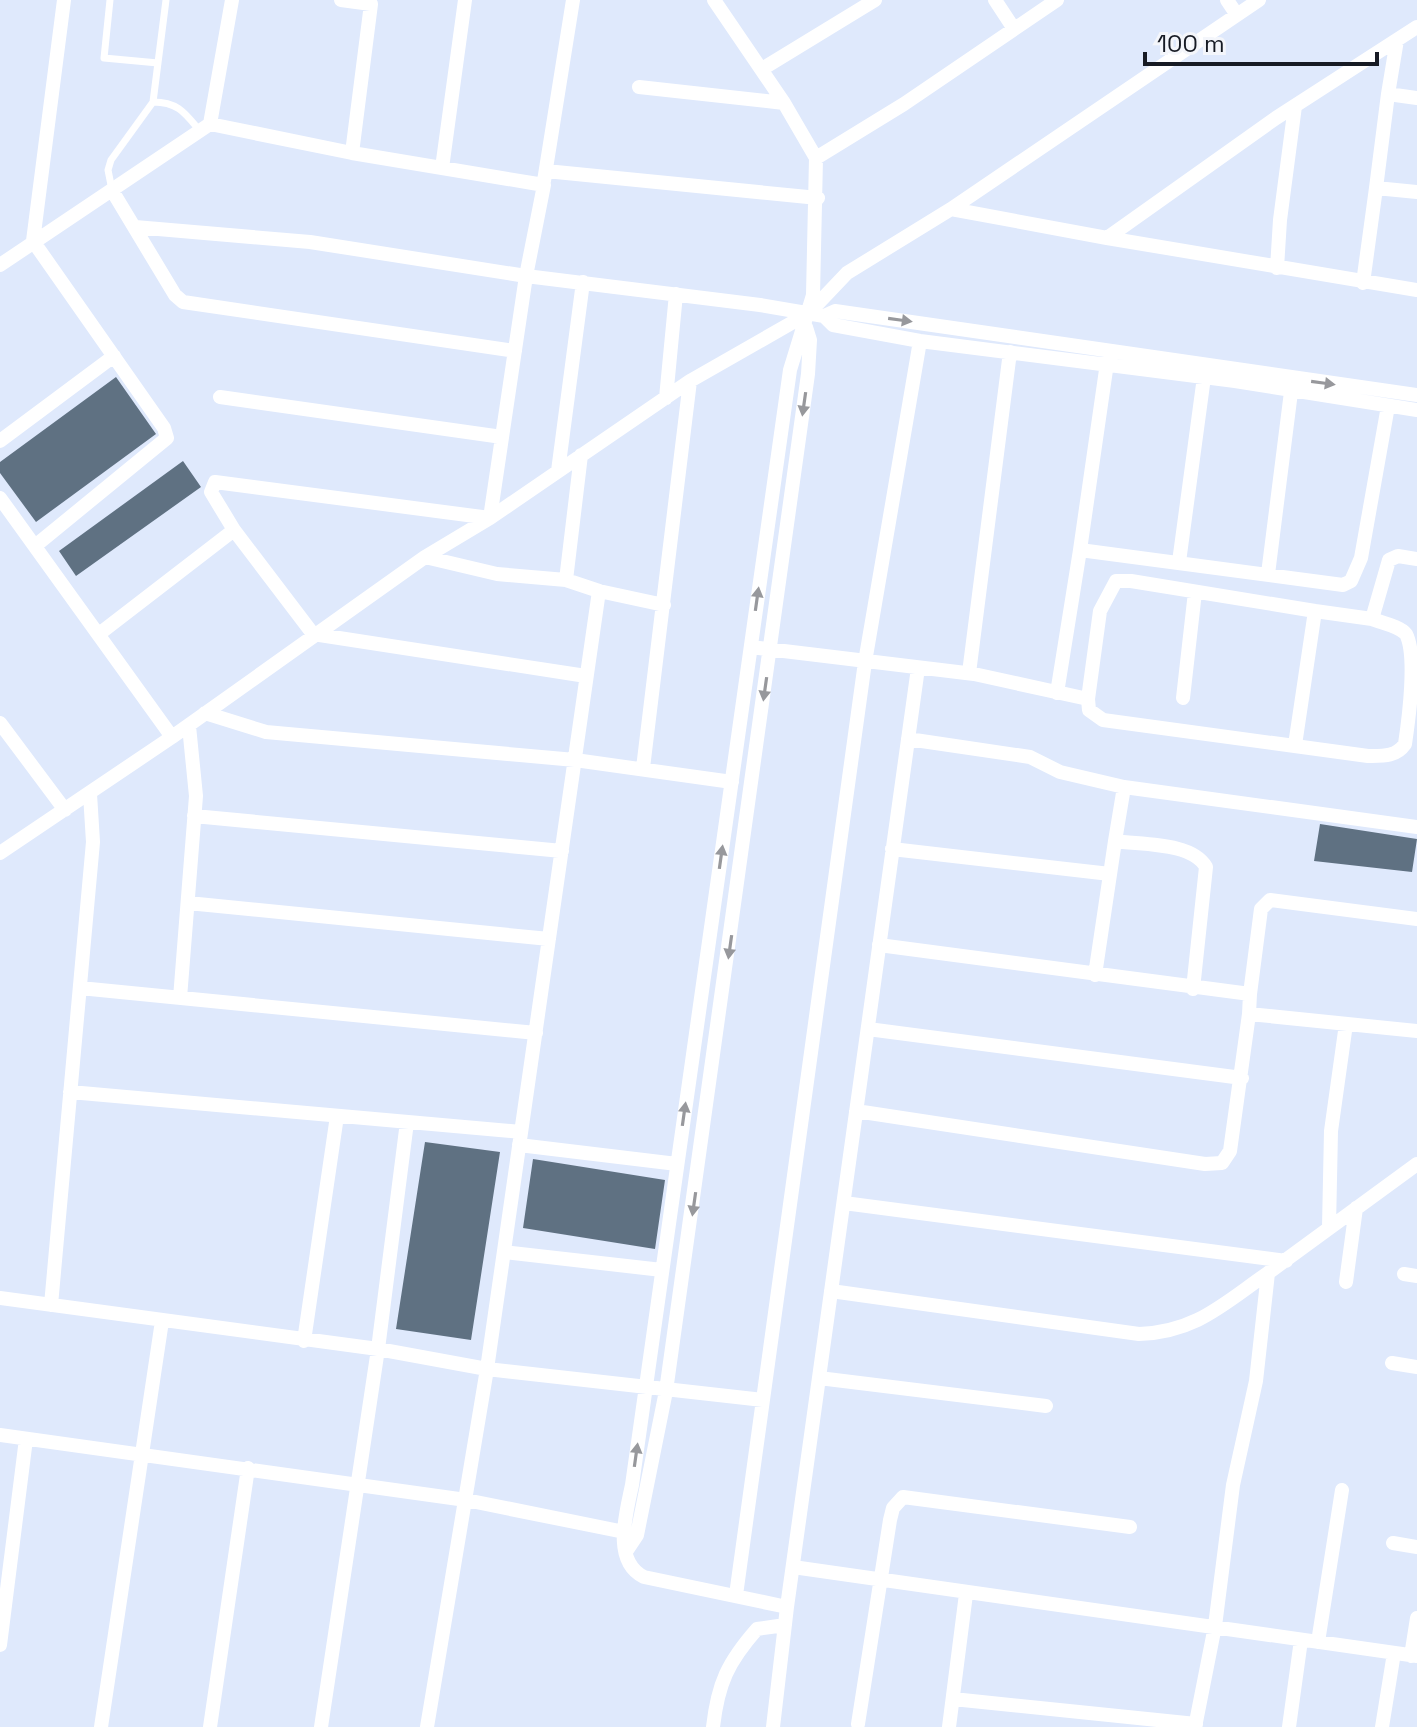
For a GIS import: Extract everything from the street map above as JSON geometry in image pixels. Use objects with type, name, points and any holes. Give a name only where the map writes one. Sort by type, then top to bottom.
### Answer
[{"type":"street","points":[[35,546],[167,438],[164,428],[33,241],[64,0]]},
{"type":"street","points":[[0,265],[113,192],[205,127],[232,0]]},
{"type":"street","points":[[341,0],[372,2],[352,153]]},
{"type":"street","points":[[442,168],[465,0]]},
{"type":"street","points":[[490,518],[526,276],[573,0]]},
{"type":"street","points":[[630,1533],[666,1391],[771,650],[813,319],[818,198],[816,158],[784,103],[714,0]]},
{"type":"street","points":[[762,69],[875,0]]},
{"type":"street","points":[[995,0],[1014,29]]},
{"type":"street","points":[[816,158],[904,104],[1057,0]]},
{"type":"street","points":[[1227,0],[1237,15]]},
{"type":"street","points":[[787,1607],[644,1577],[633,1571],[627,1550],[645,1388],[796,340],[847,273],[951,209],[1259,0]]},
{"type":"street","points":[[1107,238],[1295,106],[1417,27]]},
{"type":"street","points":[[1363,283],[1397,40]]},
{"type":"street","points":[[639,87],[784,103]]},
{"type":"street","points":[[1388,94],[1417,98]]},
{"type":"street","points":[[1277,268],[1295,106]]},
{"type":"street","points":[[205,127],[442,168],[818,198]]},
{"type":"street","points":[[1376,188],[1417,192]]},
{"type":"street","points":[[113,192],[175,295],[194,306],[515,351]]},
{"type":"street","points":[[951,209],[1417,290]]},
{"type":"street","points":[[135,227],[310,242],[526,276],[676,294],[920,341],[1010,352],[1107,358],[1292,385],[1417,410]]},
{"type":"street","points":[[558,471],[583,282]]},
{"type":"street","points":[[666,398],[676,294]]},
{"type":"street","points":[[0,853],[189,726],[313,634],[425,557],[490,518],[690,381],[835,311],[1204,377],[1417,395]]},
{"type":"street","points":[[736,1595],[865,662],[920,341]]},
{"type":"street","points":[[969,673],[1010,352]]},
{"type":"street","points":[[0,441],[114,356]]},
{"type":"street","points":[[1057,693],[1107,358]]},
{"type":"street","points":[[1179,562],[1204,377]]},
{"type":"street","points":[[643,768],[690,381]]},
{"type":"street","points":[[1268,574],[1292,385]]},
{"type":"street","points":[[220,397],[502,437]]},
{"type":"street","points":[[1080,550],[1343,585],[1351,581],[1361,558],[1388,406]]},
{"type":"street","points":[[566,580],[581,455]]},
{"type":"street","points":[[490,518],[215,482],[211,492],[234,530],[313,634],[586,676]]},
{"type":"street","points":[[0,498],[172,737]]},
{"type":"street","points":[[99,634],[234,530]]},
{"type":"street","points":[[1372,619],[1389,560],[1398,556],[1417,559]]},
{"type":"street","points":[[425,557],[497,574],[566,580],[599,591],[664,605]]},
{"type":"street","points":[[1116,581],[1315,611],[1372,619],[1405,632],[1413,645],[1416,663],[1405,744],[1400,752],[1389,756],[1368,756],[1103,720],[1089,710],[1100,611],[1116,581]]},
{"type":"street","points":[[427,1727],[487,1369],[599,591]]},
{"type":"street","points":[[1183,698],[1195,592]]},
{"type":"street","points":[[1295,745],[1315,611]]},
{"type":"street","points":[[751,647],[969,673],[1088,699]]},
{"type":"street","points":[[773,1727],[787,1607],[918,668]]},
{"type":"street","points":[[205,713],[266,732],[575,760],[732,782]]},
{"type":"street","points":[[0,723],[65,810]]},
{"type":"street","points":[[180,998],[194,816],[189,726]]},
{"type":"street","points":[[908,739],[1030,757],[1060,772],[1124,787],[1417,827]]},
{"type":"street","points":[[1095,975],[1124,787]]},
{"type":"street","points":[[51,1305],[93,842],[90,794]]},
{"type":"street","points":[[194,816],[562,851]]},
{"type":"street","points":[[1115,841],[1187,852],[1200,857],[1206,867],[1193,989]]},
{"type":"street","points":[[892,849],[1110,874]]},
{"type":"street","points":[[856,1111],[1205,1164],[1222,1163],[1230,1151],[1242,1078],[1261,909],[1270,900],[1417,919]]},
{"type":"street","points":[[188,903],[549,939]]},
{"type":"street","points":[[879,945],[1193,989],[1250,994]]},
{"type":"street","points":[[80,988],[536,1033]]},
{"type":"street","points":[[1249,1014],[1417,1031]]},
{"type":"street","points":[[1329,1227],[1331,1131],[1346,1024]]},
{"type":"street","points":[[868,1029],[1242,1078]]},
{"type":"street","points":[[70,1092],[407,1122],[677,1164]]},
{"type":"street","points":[[304,1341],[337,1116]]},
{"type":"street","points":[[321,1727],[378,1349],[407,1122]]},
{"type":"street","points":[[831,1291],[1152,1334],[1187,1328],[1286,1261],[1417,1164]]},
{"type":"street","points":[[844,1203],[1286,1261]]},
{"type":"street","points":[[1346,1282],[1356,1208]]},
{"type":"street","points":[[504,1252],[662,1270]]},
{"type":"street","points":[[953,1699],[1195,1726],[1215,1626],[1233,1485],[1256,1381],[1268,1273]]},
{"type":"street","points":[[0,1298],[378,1349],[487,1369],[763,1400]]},
{"type":"street","points":[[101,1727],[162,1321]]},
{"type":"street","points":[[1392,1363],[1417,1367]]},
{"type":"street","points":[[819,1378],[1046,1406]]},
{"type":"street","points":[[0,1435],[466,1500],[630,1533]]},
{"type":"street","points":[[0,1645],[26,1439]]},
{"type":"street","points":[[210,1727],[248,1468]]},
{"type":"street","points":[[1318,1642],[1342,1490]]},
{"type":"street","points":[[858,1724],[893,1508],[903,1497],[1130,1527]]},
{"type":"street","points":[[1393,1543],[1417,1547]]},
{"type":"street","points":[[793,1567],[1414,1656],[1417,1618]]},
{"type":"street","points":[[949,1727],[966,1594]]},
{"type":"street","points":[[713,1727],[717,1691],[743,1645],[757,1629],[785,1625]]},
{"type":"street","points":[[1289,1727],[1301,1640]]},
{"type":"street","points":[[1382,1727],[1394,1653]]},
{"type":"lane","points":[[110,0],[104,58],[158,63]]},
{"type":"lane","points":[[113,192],[108,170],[111,160],[153,102],[166,0]]},
{"type":"lane","points":[[153,102],[169,102],[205,127]]},
{"type":"building","points":[[116,377],[156,434],[36,522],[0,473],[0,462]]},
{"type":"building","points":[[183,461],[201,487],[76,576],[59,551]]},
{"type":"building","points":[[1320,824],[1417,839],[1412,872],[1314,861]]},
{"type":"building","points":[[425,1142],[500,1152],[471,1340],[396,1329]]},
{"type":"building","points":[[533,1159],[665,1180],[655,1249],[523,1228]]}]
